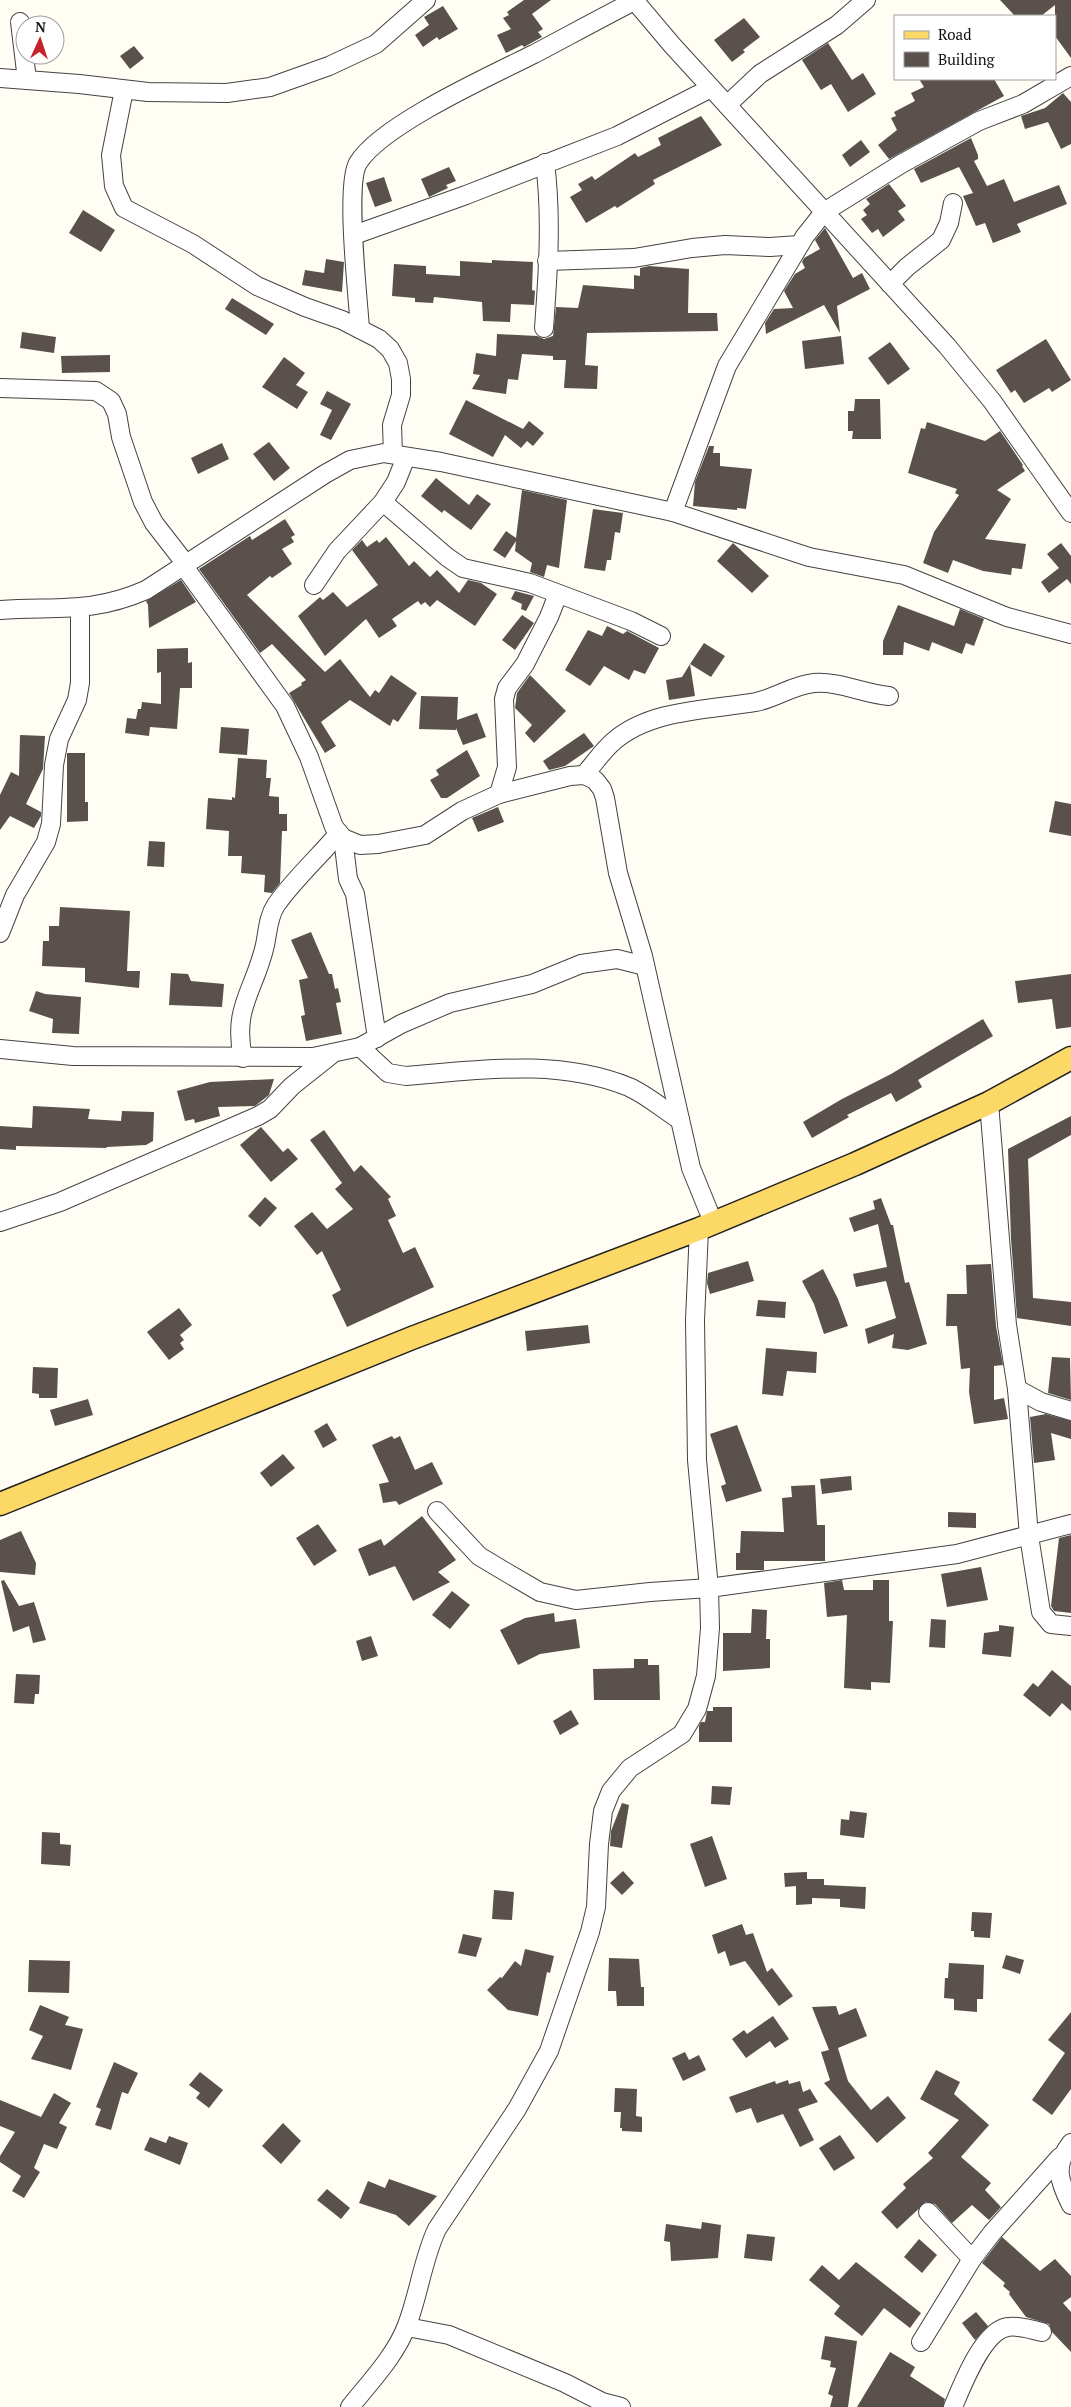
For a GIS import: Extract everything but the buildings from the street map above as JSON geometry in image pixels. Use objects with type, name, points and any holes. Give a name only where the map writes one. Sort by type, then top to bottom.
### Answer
[{"type":"main road","points":[[0,1504],[412,1338],[706,1226],[855,1164],[990,1103],[1071,1058]]},
{"type":"street","points":[[0,78],[148,92],[227,93],[270,87],[328,66],[376,44],[426,0]]},
{"type":"street","points":[[360,329],[353,183],[358,164],[373,146],[400,127],[486,77],[634,0],[711,88],[947,346],[992,401],[1071,513]]},
{"type":"street","points":[[727,105],[760,74],[837,25],[866,0]]},
{"type":"street","points":[[25,65],[27,80]]},
{"type":"street","points":[[673,512],[727,366],[799,245],[824,212],[901,164],[970,126],[1023,104],[1071,76]]},
{"type":"street","points":[[354,235],[466,196],[617,136],[711,88]]},
{"type":"street","points":[[124,90],[112,154],[114,186],[124,208],[193,244],[257,286],[360,329],[379,339],[390,349],[398,363],[400,395],[392,425],[399,455],[396,482],[383,502],[337,552],[314,585]]},
{"type":"street","points":[[544,328],[548,188],[545,163]]},
{"type":"street","points":[[890,284],[907,267],[941,240],[949,223],[953,202]]},
{"type":"street","points":[[547,261],[634,258],[692,248],[725,245],[770,247],[799,245]]},
{"type":"street","points":[[0,388],[96,390],[111,400],[117,414],[121,437],[143,502],[154,523],[285,706],[309,757],[334,826],[341,835],[360,845],[378,844],[425,835],[462,811],[498,794],[570,776],[584,775],[595,780],[602,789],[618,873],[645,966],[706,1226],[695,1320],[697,1460],[709,1588],[710,1628],[706,1676],[696,1709],[682,1734],[630,1768],[611,1792],[603,1811],[596,1907],[590,1932],[550,2051],[517,2109],[437,2229],[432,2240],[419,2291],[406,2327],[398,2343],[350,2407]]},
{"type":"street","points":[[0,610],[80,608],[126,598],[146,590],[324,474],[350,460],[384,453],[673,512],[809,557],[904,575],[1007,617],[1071,634]]},
{"type":"street","points":[[383,502],[446,557],[463,568],[530,583],[631,621],[661,636]]},
{"type":"street","points":[[498,794],[507,767],[504,699],[507,688],[525,664],[558,594]]},
{"type":"street","points":[[0,933],[15,895],[37,853],[46,842],[51,824],[54,765],[59,740],[77,700],[80,683],[80,608]]},
{"type":"street","points":[[584,775],[614,740],[640,725],[660,718],[756,702],[813,683],[827,684],[874,695],[889,696]]},
{"type":"street","points":[[341,835],[348,879],[356,894],[377,1038]]},
{"type":"street","points":[[243,1058],[238,1037],[241,1013],[265,945],[268,923],[275,906],[341,835]]},
{"type":"street","points":[[0,1049],[73,1056],[313,1058],[360,1047],[401,1024],[450,1003],[532,984],[581,964],[617,959],[645,966]]},
{"type":"street","points":[[360,1047],[388,1073],[406,1076],[536,1067],[590,1074],[630,1088],[680,1120]]},
{"type":"street","points":[[0,1222],[60,1202],[258,1116],[270,1108],[292,1086],[332,1055]]},
{"type":"street","points":[[990,1103],[1007,1325],[1017,1389],[1029,1536],[1041,1612],[1051,1624],[1071,1626]]},
{"type":"street","points":[[1017,1389],[1041,1402],[1071,1411]]},
{"type":"street","points":[[437,1511],[479,1556],[540,1592],[576,1600],[709,1588],[956,1554],[1071,1524]]},
{"type":"street","points":[[1066,2150],[1059,2167],[1062,2187],[1071,2205]]},
{"type":"street","points":[[921,2342],[972,2259],[992,2233],[1066,2150]]},
{"type":"street","points":[[928,2212],[972,2259]]},
{"type":"street","points":[[406,2327],[449,2335],[565,2383],[602,2402],[621,2407]]},
{"type":"street","points":[[953,2407],[970,2369],[983,2347],[993,2335],[1008,2327],[1042,2332]]}]
